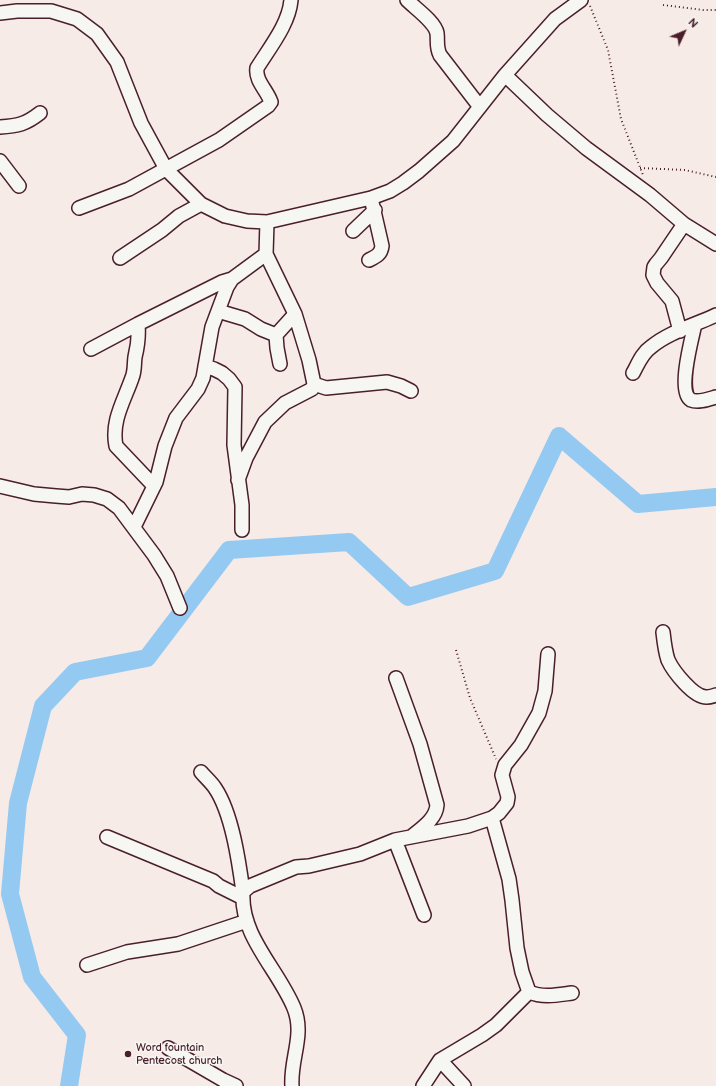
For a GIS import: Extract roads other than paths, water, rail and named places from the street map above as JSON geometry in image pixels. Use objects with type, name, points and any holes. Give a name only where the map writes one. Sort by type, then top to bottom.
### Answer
[{"type":"street","points":[[79,208],[129,189],[219,140],[268,106],[271,102],[270,97],[259,81],[257,68],[283,26],[290,10],[292,0]]},
{"type":"street","points":[[408,0],[432,25],[437,33],[438,49],[440,54],[480,107]]},
{"type":"street","points":[[353,231],[373,204],[419,171],[453,141],[505,75],[555,19],[581,0]]},
{"type":"street","points":[[0,13],[17,11],[51,11],[77,19],[97,34],[117,62],[141,123],[166,169],[201,204],[225,216],[247,221],[267,222],[373,204]]},
{"type":"street","points":[[505,75],[547,115],[586,148],[650,195],[684,224],[716,244]]},
{"type":"street","points":[[0,127],[15,126],[28,122],[40,113]]},
{"type":"street","points":[[0,161],[19,186]]},
{"type":"street","points":[[120,258],[162,230],[179,216],[201,204]]},
{"type":"street","points":[[369,260],[381,252],[382,246],[373,204]]},
{"type":"street","points":[[238,480],[246,458],[265,422],[285,403],[312,389],[314,384],[310,360],[295,314],[266,254],[267,222]]},
{"type":"street","points":[[680,331],[672,301],[656,283],[653,275],[656,264],[684,224]]},
{"type":"street","points":[[91,349],[222,282],[232,279],[266,254]]},
{"type":"street","points":[[134,527],[154,486],[165,446],[176,418],[198,389],[203,378],[212,327],[227,287],[232,279]]},
{"type":"street","points":[[218,311],[245,320],[260,329],[276,335]]},
{"type":"street","points":[[280,364],[276,335],[295,314]]},
{"type":"street","points":[[633,373],[640,360],[650,347],[680,331],[716,315]]},
{"type":"street","points":[[138,324],[139,337],[138,350],[135,358],[135,368],[133,377],[118,412],[114,438],[116,446],[154,486]]},
{"type":"street","points":[[695,324],[685,375],[686,394],[690,399],[695,401],[716,397]]},
{"type":"street","points":[[205,366],[222,373],[235,387],[234,445],[242,505],[242,530]]},
{"type":"street","points":[[314,384],[326,388],[387,382],[412,391]]},
{"type":"street","points":[[0,486],[34,494],[69,497],[82,494],[94,495],[107,499],[119,508],[154,555],[167,576],[180,608]]},
{"type":"street","points":[[663,632],[668,661],[682,681],[700,696],[707,698],[716,695]]},
{"type":"street","points":[[243,895],[250,886],[296,867],[309,866],[360,854],[396,840],[450,831],[492,818],[507,803],[508,797],[502,775],[505,765],[527,735],[539,713],[545,691],[548,654]]},
{"type":"street","points":[[396,678],[420,744],[437,805],[437,811],[433,818],[411,837]]},
{"type":"street","points":[[200,772],[215,787],[224,806],[238,859],[243,895],[242,903],[247,921],[259,948],[276,974],[294,1008],[299,1035],[293,1064],[292,1086]]},
{"type":"street","points":[[492,818],[508,879],[512,900],[517,948],[522,972],[529,992]]},
{"type":"street","points":[[107,837],[243,895]]},
{"type":"street","points":[[396,840],[424,915]]},
{"type":"street","points":[[87,965],[127,952],[178,944],[247,921]]},
{"type":"street","points":[[529,992],[537,995],[548,996],[572,993]]},
{"type":"street","points":[[423,1086],[440,1060],[482,1036],[496,1025],[529,992]]},
{"type":"street","points":[[168,1048],[236,1086]]},
{"type":"street","points":[[440,1060],[464,1086]]},
{"type":"waterway","points":[[69,1086],[77,1035],[32,977],[10,894],[18,803],[43,706],[75,672],[147,658],[229,550],[349,542],[408,597],[495,571],[559,436],[638,504],[716,497]]},
{"type":"place","name":"Word fountain Pentecost church","points":[[128,1054]]}]
